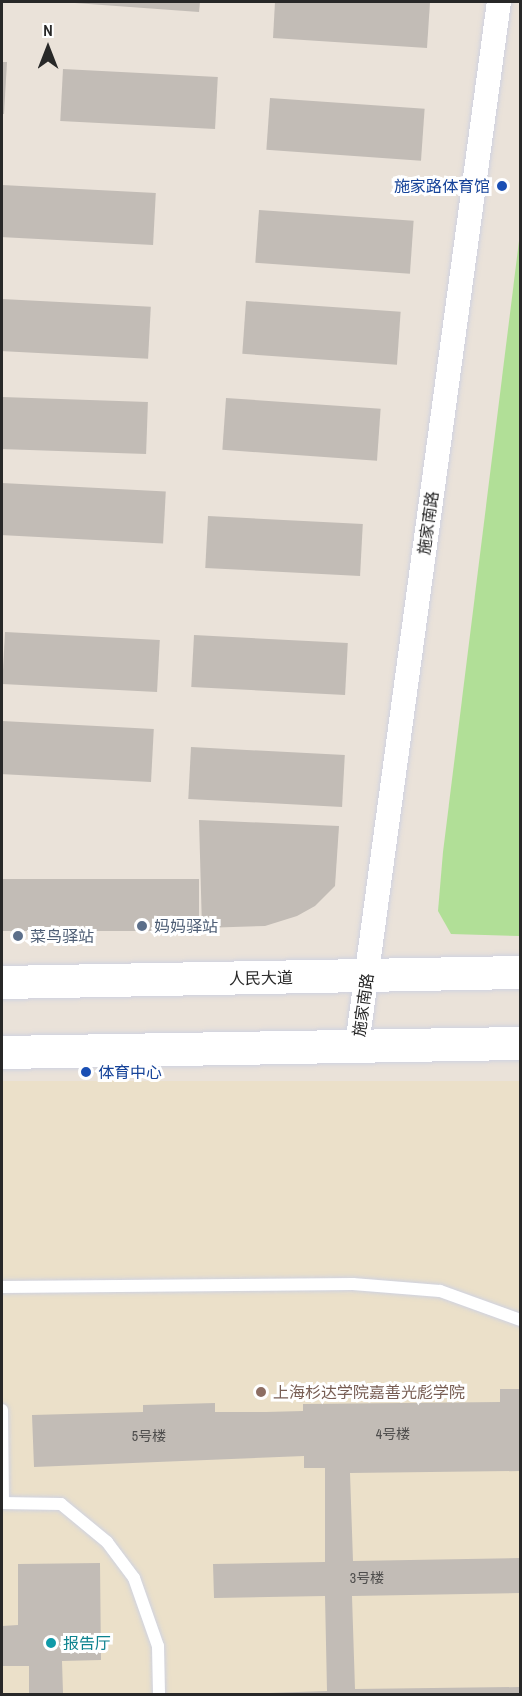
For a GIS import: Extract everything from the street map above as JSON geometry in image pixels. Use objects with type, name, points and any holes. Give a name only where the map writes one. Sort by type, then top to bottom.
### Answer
[{"type":"main road","name":"人民大道","points":[[2,982],[520,972]]},
{"type":"main road","points":[[2,1052],[520,1043]]},
{"type":"street","name":"施家南路","points":[[357,1045],[499,2]]},
{"type":"lane","points":[[2,1287],[353,1284],[440,1291],[520,1320]]},
{"type":"lane","points":[[2,1410],[2,1503],[61,1504],[107,1542],[134,1578],[158,1646],[159,1695]]},
{"type":"shaded area","name":"上海杉达学院嘉善光彪学院","points":[[2,1081],[520,1081],[520,1694],[2,1694]]},
{"type":"green space","points":[[520,233],[520,936],[451,934],[438,911],[443,852]]},
{"type":"building","points":[[61,2],[200,2],[199,12]]},
{"type":"building","points":[[275,2],[430,2],[427,48],[273,38]]},
{"type":"building","points":[[2,62],[7,62],[4,114],[2,114]]},
{"type":"building","points":[[63,69],[218,77],[215,129],[60,121]]},
{"type":"building","points":[[270,98],[425,109],[421,161],[266,150]]},
{"type":"building","points":[[2,185],[156,193],[153,245],[2,237]]},
{"type":"building","points":[[259,210],[414,221],[410,274],[255,263]]},
{"type":"building","points":[[2,299],[151,307],[148,359],[2,351]]},
{"type":"building","points":[[246,301],[401,312],[397,365],[242,354]]},
{"type":"building","points":[[2,397],[148,402],[146,454],[2,449]]},
{"type":"building","points":[[226,398],[381,409],[377,461],[222,450]]},
{"type":"building","points":[[2,483],[166,492],[163,544],[2,535]]},
{"type":"building","points":[[208,516],[363,524],[360,576],[205,568]]},
{"type":"building","points":[[5,632],[160,640],[157,692],[2,684]]},
{"type":"building","points":[[194,635],[348,643],[345,695],[191,687]]},
{"type":"building","points":[[2,721],[154,729],[151,782],[2,774]]},
{"type":"building","points":[[191,747],[345,755],[342,807],[188,799]]},
{"type":"building","points":[[199,820],[339,826],[335,886],[315,906],[297,916],[265,926],[202,928]]},
{"type":"building","points":[[2,879],[199,879],[199,931],[2,931]]},
{"type":"building","points":[[500,1389],[520,1389],[520,1471],[350,1473],[353,1561],[520,1558],[520,1593],[352,1596],[355,1689],[520,1687],[520,1694],[236,1694],[327,1691],[325,1596],[214,1598],[213,1564],[325,1562],[325,1468],[304,1468],[304,1456],[34,1467],[32,1415],[143,1412],[143,1405],[215,1403],[215,1412],[266,1412],[303,1411],[303,1404],[500,1402]]},
{"type":"building","name":"报告厅","points":[[100,1563],[101,1660],[62,1661],[63,1693],[29,1694],[29,1666],[2,1666],[2,1626],[18,1625],[18,1564]]},
{"type":"place","name":"施家路体育馆","points":[[502,186]]},
{"type":"place","name":"妈妈驿站","points":[[142,926]]},
{"type":"place","name":"菜鸟驿站","points":[[18,936]]},
{"type":"place","name":"体育中心","points":[[86,1072]]},
{"type":"place","name":"上海杉达学院嘉善光彪学院","points":[[261,1392]]},
{"type":"place","name":"报告厅","points":[[51,1643]]}]
